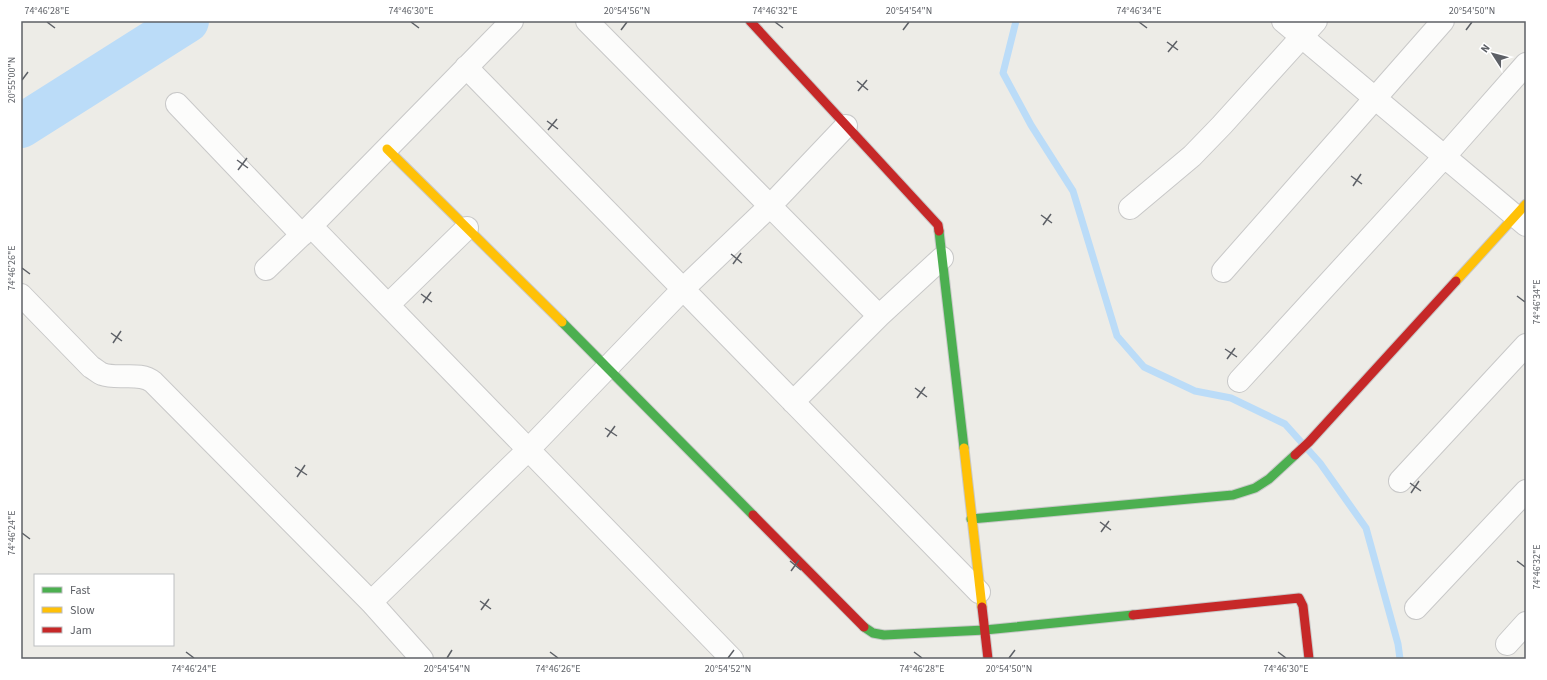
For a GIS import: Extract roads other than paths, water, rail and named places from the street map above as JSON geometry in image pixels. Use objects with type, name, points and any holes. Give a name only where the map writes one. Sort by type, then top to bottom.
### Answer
[{"type":"street","points":[[266,269],[387,149],[512,21]]},
{"type":"street","points":[[587,21],[879,316]]},
{"type":"street","points":[[750,21],[938,225],[979,592],[988,659]]},
{"type":"street","points":[[971,519],[1233,495],[1255,488],[1269,479],[1310,442],[1522,215],[1444,157],[1375,98],[1309,29],[1283,21]]},
{"type":"street","points":[[1223,271],[1443,21]]},
{"type":"street","points":[[1130,208],[1192,156],[1309,29]]},
{"type":"street","points":[[1239,380],[1444,157],[1526,64]]},
{"type":"street","points":[[466,67],[979,592]]},
{"type":"street","points":[[177,104],[306,230],[388,305],[732,659]]},
{"type":"street","points":[[371,602],[528,450],[683,289],[770,206],[846,126]]},
{"type":"street","points":[[387,149],[608,367],[862,626],[874,633],[884,635],[985,630],[1299,598],[1303,606],[1309,659]]},
{"type":"street","points":[[388,305],[467,228]]},
{"type":"street","points":[[793,402],[879,316],[942,258]]},
{"type":"street","points":[[21,295],[91,367],[102,374],[150,379],[371,602],[422,659]]},
{"type":"street","points":[[1400,481],[1526,345]]},
{"type":"street","points":[[1416,608],[1526,491]]},
{"type":"street","points":[[1507,644],[1526,623]]},
{"type":"waterway","points":[[21,126],[187,21]]},
{"type":"waterway","points":[[1016,21],[1003,73],[1031,125],[1073,191],[1117,336],[1144,367],[1195,391],[1231,398],[1285,424],[1320,463],[1366,528],[1398,644],[1400,659]]}]
